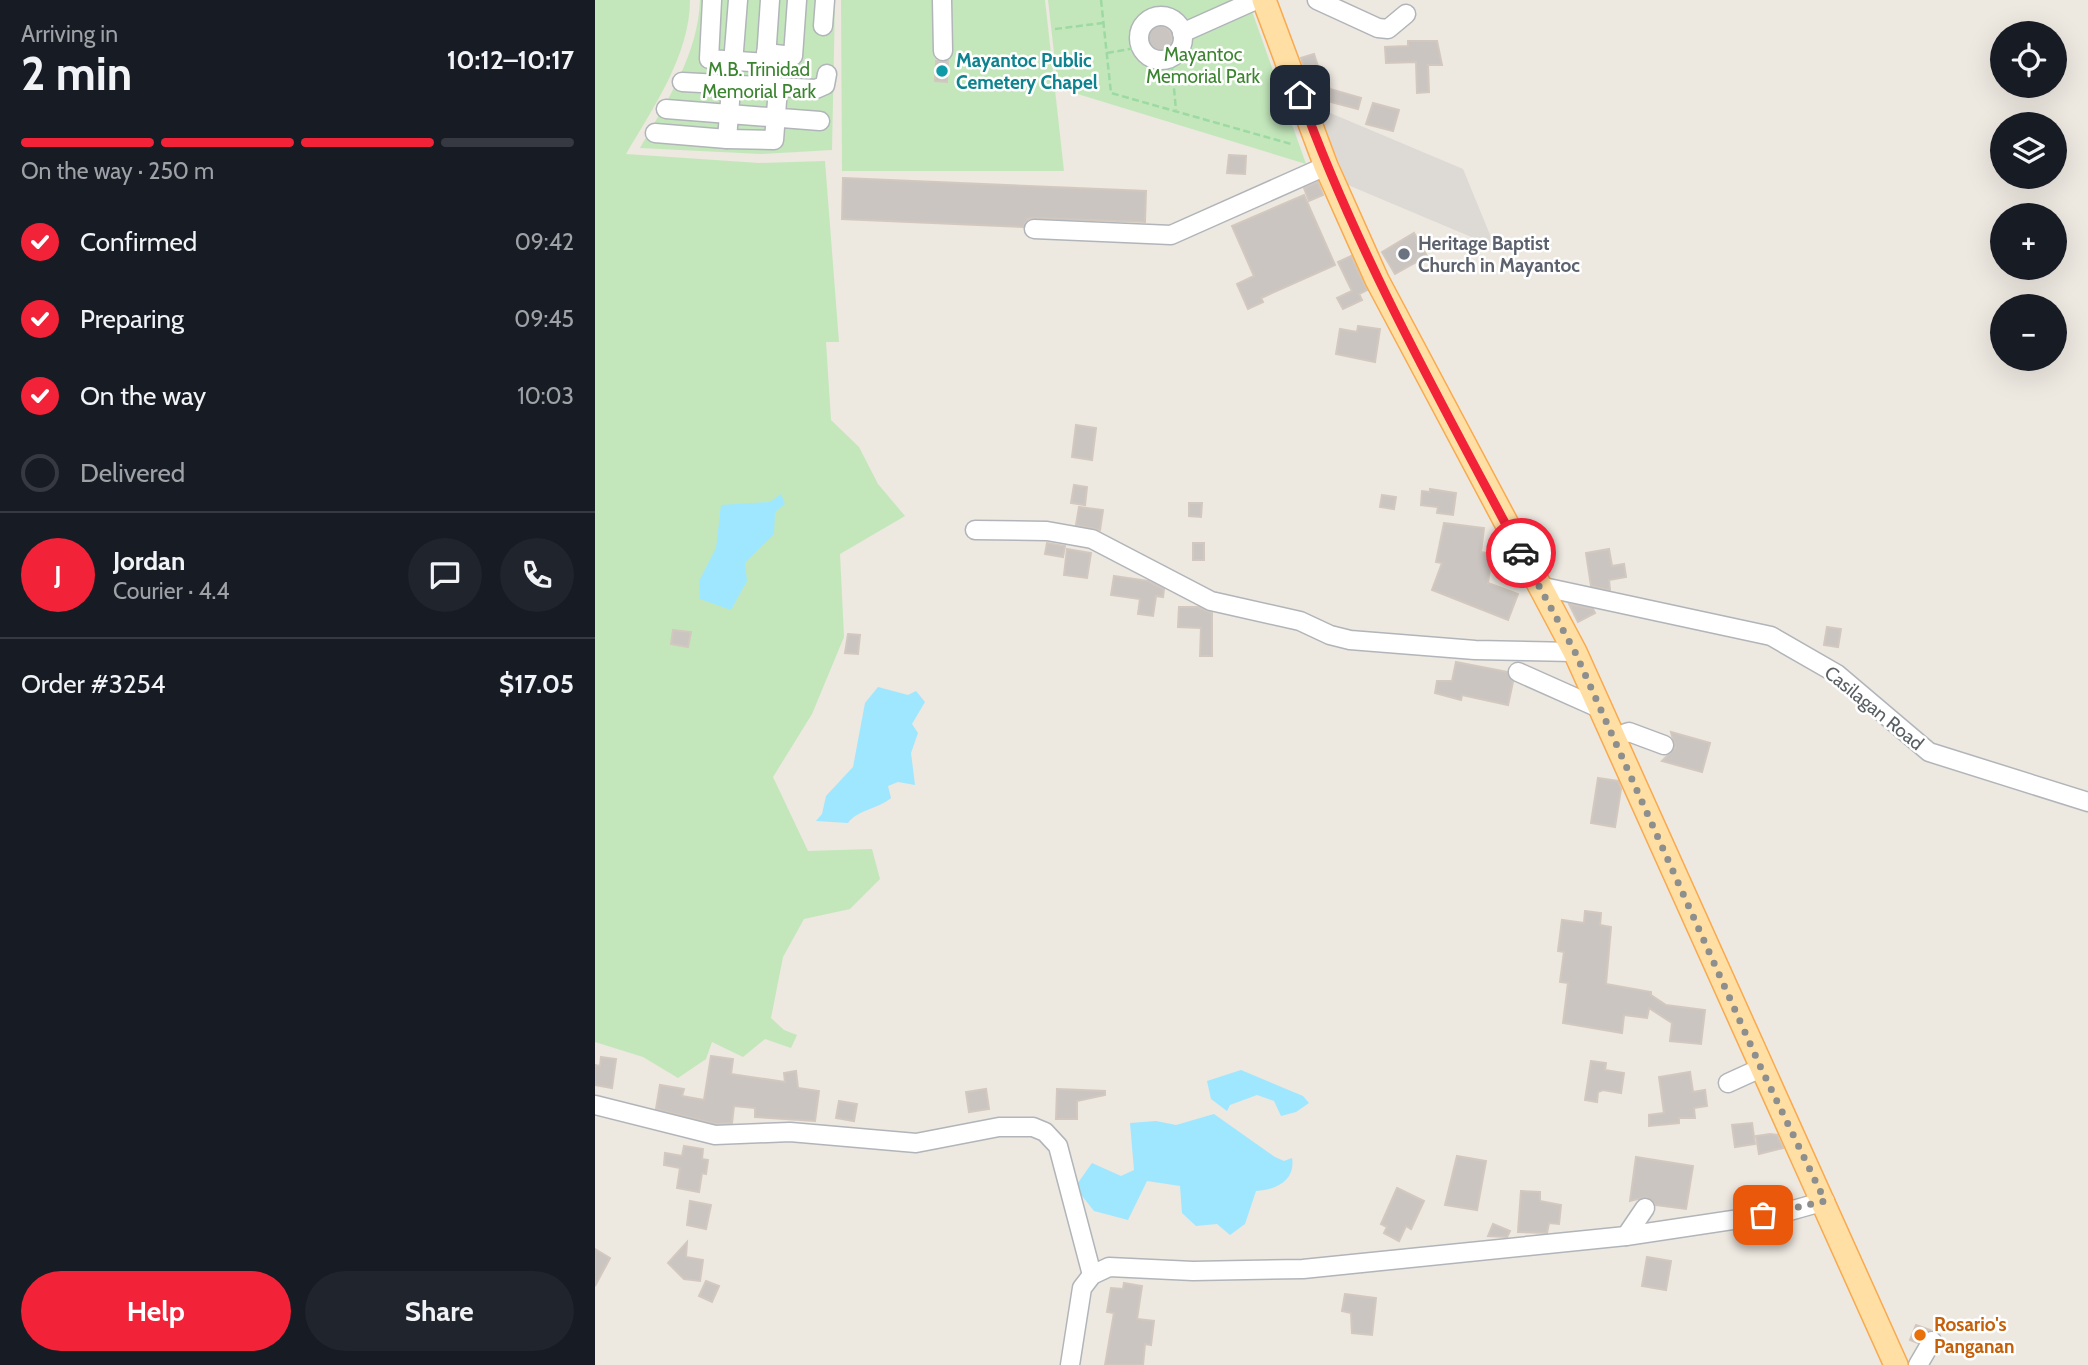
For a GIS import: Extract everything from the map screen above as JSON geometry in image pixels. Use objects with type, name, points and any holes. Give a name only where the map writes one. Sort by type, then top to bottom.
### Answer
[{"type":"main road","points":[[1264,0],[1326,166],[1391,309],[1575,652],[1761,1068],[1825,1201],[1896,1365]]},
{"type":"street","points":[[655,133],[771,142],[775,117],[766,58],[769,6],[712,5],[709,60],[734,61],[766,58],[793,56],[797,0]]},
{"type":"street","points":[[823,26],[825,0]]},
{"type":"street","points":[[942,0],[943,51]]},
{"type":"street","points":[[1182,33],[1256,0]]},
{"type":"street","points":[[1317,0],[1378,28],[1388,29],[1406,14]]},
{"type":"street","points":[[727,139],[738,6]]},
{"type":"street","points":[[1154,17],[1169,17],[1180,26],[1181,47],[1171,57],[1151,57],[1141,47],[1139,40],[1143,26],[1154,17]]},
{"type":"street","points":[[711,29],[768,35]]},
{"type":"street","points":[[682,82],[822,89],[827,74]]},
{"type":"street","points":[[666,109],[820,121]]},
{"type":"street","points":[[1034,229],[1171,235],[1326,166]]},
{"type":"street","points":[[975,530],[1047,531],[1093,539],[1211,601],[1300,621],[1340,638],[1475,650],[1575,652]]},
{"type":"street","name":"Casilagan Road","points":[[1539,586],[1771,636],[1837,674],[1929,752],[2088,802]]},
{"type":"street","points":[[1518,672],[1601,709]]},
{"type":"street","points":[[1614,737],[1629,732],[1664,745]]},
{"type":"street","points":[[1728,1083],[1761,1068]]},
{"type":"street","points":[[595,1105],[715,1135],[790,1132],[916,1143],[999,1127],[1033,1127],[1045,1132],[1058,1146],[1092,1275]]},
{"type":"street","points":[[1070,1365],[1082,1288],[1092,1275],[1109,1267],[1193,1271],[1303,1269],[1626,1236],[1786,1212],[1825,1201]]},
{"type":"street","points":[[1626,1236],[1644,1208]]},
{"type":"street","points":[[1918,1365],[1932,1341]]},
{"type":"path","points":[[1101,0],[1111,93],[1291,144]]},
{"type":"path","points":[[1055,29],[1103,23]]},
{"type":"path","points":[[1107,54],[1141,47]]},
{"type":"path","points":[[1171,57],[1176,111]]},
{"type":"shaded area","points":[[1316,107],[1463,169],[1495,247],[1348,185]]},
{"type":"green space","points":[[595,0],[690,0],[684,41],[677,61],[626,154],[759,163],[825,161],[839,342],[826,342],[831,420],[859,447],[878,484],[905,516],[840,554],[844,637],[812,714],[773,777],[808,851],[872,849],[880,879],[850,909],[804,919],[783,957],[771,1018],[784,1030],[797,1035],[791,1048],[765,1039],[743,1057],[712,1042],[706,1059],[678,1078],[643,1057],[595,1042]]},
{"type":"green space","name":"M.B. Trinidad Memorial Park","points":[[700,0],[835,0],[832,150],[761,154],[640,148],[687,59],[694,40]]},
{"type":"green space","points":[[841,0],[1045,0],[1064,171],[842,171]]},
{"type":"green space","name":"Mayantoc Memorial Park","points":[[1048,0],[1248,0],[1306,164],[1058,88]]},
{"type":"water","points":[[781,494],[785,504],[775,512],[774,534],[745,563],[747,581],[731,610],[700,599],[699,581],[716,548],[721,505],[770,502]]},
{"type":"water","points":[[878,687],[908,695],[916,691],[925,702],[912,724],[918,733],[911,753],[915,785],[898,782],[888,786],[891,798],[857,815],[848,823],[816,821],[822,814],[826,796],[853,767],[865,703]]},
{"type":"water","points":[[1241,1070],[1303,1096],[1309,1103],[1296,1112],[1281,1116],[1274,1101],[1257,1095],[1230,1105],[1227,1111],[1211,1099],[1207,1081]]},
{"type":"water","points":[[1214,1114],[1275,1157],[1284,1161],[1292,1158],[1288,1178],[1271,1189],[1256,1191],[1245,1224],[1230,1235],[1217,1224],[1196,1226],[1182,1213],[1180,1186],[1147,1181],[1128,1220],[1094,1211],[1075,1187],[1092,1163],[1121,1176],[1134,1170],[1130,1123],[1156,1121],[1176,1125]]},
{"type":"building","points":[[1158,25],[1168,29],[1172,39],[1168,49],[1158,53],[1148,49],[1144,39],[1148,29]]},
{"type":"building","points":[[1408,41],[1437,41],[1442,65],[1428,65],[1429,92],[1417,93],[1416,62],[1386,63],[1385,47],[1408,46]]},
{"type":"building","points":[[1314,54],[1318,66],[1305,70],[1301,58]]},
{"type":"building","name":"Mayantoc Public Cemetery Chapel","points":[[936,61],[948,61],[947,82],[935,81]]},
{"type":"building","points":[[1322,67],[1330,89],[1361,98],[1358,109],[1315,98],[1310,83],[1314,69]]},
{"type":"building","points":[[1373,103],[1399,110],[1393,131],[1366,124]]},
{"type":"building","points":[[1229,155],[1246,156],[1245,174],[1227,173]]},
{"type":"building","points":[[843,178],[1146,191],[1145,222],[1034,218],[1028,219],[1023,227],[842,219]]},
{"type":"building","points":[[1318,182],[1323,195],[1309,201],[1304,188]]},
{"type":"building","points":[[1304,195],[1335,265],[1261,298],[1263,302],[1248,309],[1237,284],[1254,276],[1232,226]]},
{"type":"building","name":"Heritage Baptist Church in Mayantoc","points":[[1414,233],[1427,256],[1395,274],[1382,252]]},
{"type":"building","points":[[1351,256],[1367,290],[1359,294],[1362,300],[1343,309],[1337,298],[1352,291],[1338,262]]},
{"type":"building","points":[[1358,326],[1380,329],[1375,362],[1336,354],[1340,329],[1357,332]]},
{"type":"building","points":[[1076,425],[1096,428],[1092,460],[1072,457]]},
{"type":"building","points":[[1074,485],[1087,487],[1085,505],[1071,503]]},
{"type":"building","points":[[1430,489],[1456,493],[1453,515],[1437,513],[1438,507],[1421,505],[1422,491],[1430,492]]},
{"type":"building","points":[[1382,495],[1396,497],[1394,509],[1380,507]]},
{"type":"building","points":[[1189,503],[1202,503],[1201,517],[1189,516]]},
{"type":"building","points":[[1079,507],[1103,510],[1100,530],[1076,525]]},
{"type":"building","points":[[1444,523],[1484,528],[1481,552],[1492,554],[1488,583],[1518,594],[1508,620],[1432,590],[1442,563],[1436,562]]},
{"type":"building","points":[[1047,543],[1065,546],[1063,557],[1045,554]]},
{"type":"building","points":[[1193,543],[1204,543],[1204,560],[1193,560]]},
{"type":"building","points":[[1067,549],[1091,553],[1087,578],[1064,575]]},
{"type":"building","points":[[1609,549],[1612,566],[1624,564],[1626,577],[1609,580],[1610,590],[1591,586],[1586,553]]},
{"type":"building","points":[[1114,576],[1148,581],[1164,589],[1163,597],[1156,596],[1153,616],[1138,614],[1140,599],[1111,595]]},
{"type":"building","points":[[1569,604],[1593,609],[1595,613],[1578,622]]},
{"type":"building","points":[[1179,607],[1198,607],[1212,613],[1212,656],[1200,656],[1201,628],[1178,627]]},
{"type":"building","points":[[1827,627],[1841,629],[1838,647],[1824,645]]},
{"type":"building","points":[[673,630],[691,632],[688,647],[671,644]]},
{"type":"building","points":[[848,634],[860,635],[858,654],[845,653]]},
{"type":"building","points":[[1456,662],[1507,672],[1513,682],[1508,705],[1462,695],[1461,700],[1435,693],[1437,681],[1452,681]]},
{"type":"building","points":[[1671,732],[1710,743],[1702,772],[1662,761],[1675,748]]},
{"type":"building","points":[[1598,778],[1618,781],[1621,789],[1615,827],[1591,823]]},
{"type":"building","points":[[1585,911],[1601,913],[1600,925],[1611,927],[1606,984],[1651,992],[1651,995],[1666,1005],[1705,1010],[1701,1044],[1670,1041],[1672,1023],[1649,1008],[1647,1018],[1624,1015],[1622,1033],[1563,1023],[1568,983],[1560,982],[1564,952],[1558,951],[1562,920],[1584,923]]},
{"type":"building","points":[[711,1056],[733,1059],[731,1074],[785,1082],[784,1073],[796,1071],[798,1088],[819,1091],[815,1121],[755,1117],[755,1108],[734,1106],[732,1123],[716,1124],[656,1109],[660,1085],[684,1089],[682,1096],[704,1100]]},
{"type":"building","points":[[601,1057],[616,1059],[612,1088],[595,1085],[595,1065],[600,1066]]},
{"type":"building","points":[[1591,1061],[1606,1063],[1605,1070],[1624,1073],[1621,1093],[1603,1090],[1598,1092],[1597,1102],[1585,1100]]},
{"type":"building","points":[[1690,1072],[1693,1092],[1705,1090],[1707,1106],[1694,1108],[1695,1118],[1679,1118],[1679,1123],[1649,1126],[1649,1115],[1664,1113],[1659,1077]]},
{"type":"building","points":[[986,1089],[989,1109],[969,1112],[966,1092]]},
{"type":"building","points":[[1057,1089],[1105,1091],[1105,1095],[1077,1101],[1077,1119],[1056,1119]]},
{"type":"building","points":[[839,1101],[857,1104],[854,1121],[836,1118]]},
{"type":"building","points":[[1752,1123],[1755,1144],[1735,1147],[1732,1125]]},
{"type":"building","points":[[1777,1135],[1783,1148],[1759,1154],[1756,1136]]},
{"type":"building","points":[[684,1146],[703,1149],[702,1159],[708,1160],[706,1174],[702,1173],[699,1192],[677,1188],[680,1168],[664,1165],[665,1153],[682,1156]]},
{"type":"building","points":[[1457,1156],[1486,1161],[1477,1210],[1445,1205]]},
{"type":"building","points":[[1636,1157],[1693,1166],[1686,1209],[1656,1205],[1646,1197],[1630,1201]]},
{"type":"building","points":[[1397,1188],[1424,1201],[1411,1229],[1406,1226],[1399,1241],[1384,1233],[1387,1227],[1381,1224]]},
{"type":"building","points":[[1521,1191],[1540,1192],[1540,1201],[1561,1205],[1559,1224],[1549,1223],[1547,1233],[1518,1232]]},
{"type":"building","points":[[690,1201],[711,1205],[706,1229],[687,1225]]},
{"type":"building","points":[[1493,1224],[1510,1231],[1507,1237],[1488,1236]]},
{"type":"building","points":[[687,1242],[686,1257],[703,1260],[700,1281],[684,1279],[668,1263]]},
{"type":"building","points":[[595,1249],[610,1258],[595,1286]]},
{"type":"building","points":[[1647,1257],[1671,1261],[1666,1290],[1642,1286]]},
{"type":"building","points":[[706,1281],[719,1286],[712,1302],[699,1296]]},
{"type":"building","points":[[1124,1283],[1142,1286],[1137,1319],[1154,1321],[1151,1345],[1145,1344],[1143,1365],[1105,1365],[1114,1313],[1107,1312],[1111,1288],[1123,1289]]},
{"type":"building","points":[[1345,1294],[1376,1298],[1372,1335],[1352,1333],[1351,1313],[1342,1311]]},
{"type":"building","name":"Rosario's Panganan","points":[[1916,1325],[1930,1330],[1918,1343],[1910,1340]]},
{"type":"way so far","points":[[1521,553],[1575,652],[1761,1068],[1825,1201],[1786,1212],[1763,1215]]},
{"type":"place","name":"Mayantoc Public Cemetery Chapel","points":[[942,71]]},
{"type":"place","name":"Heritage Baptist Church in Mayantoc","points":[[1404,254]]},
{"type":"place","name":"Rosario's Panganan","points":[[1920,1335]]},
{"type":"route","points":[[1300,95],[1326,166],[1377,280],[1521,553]]}]
